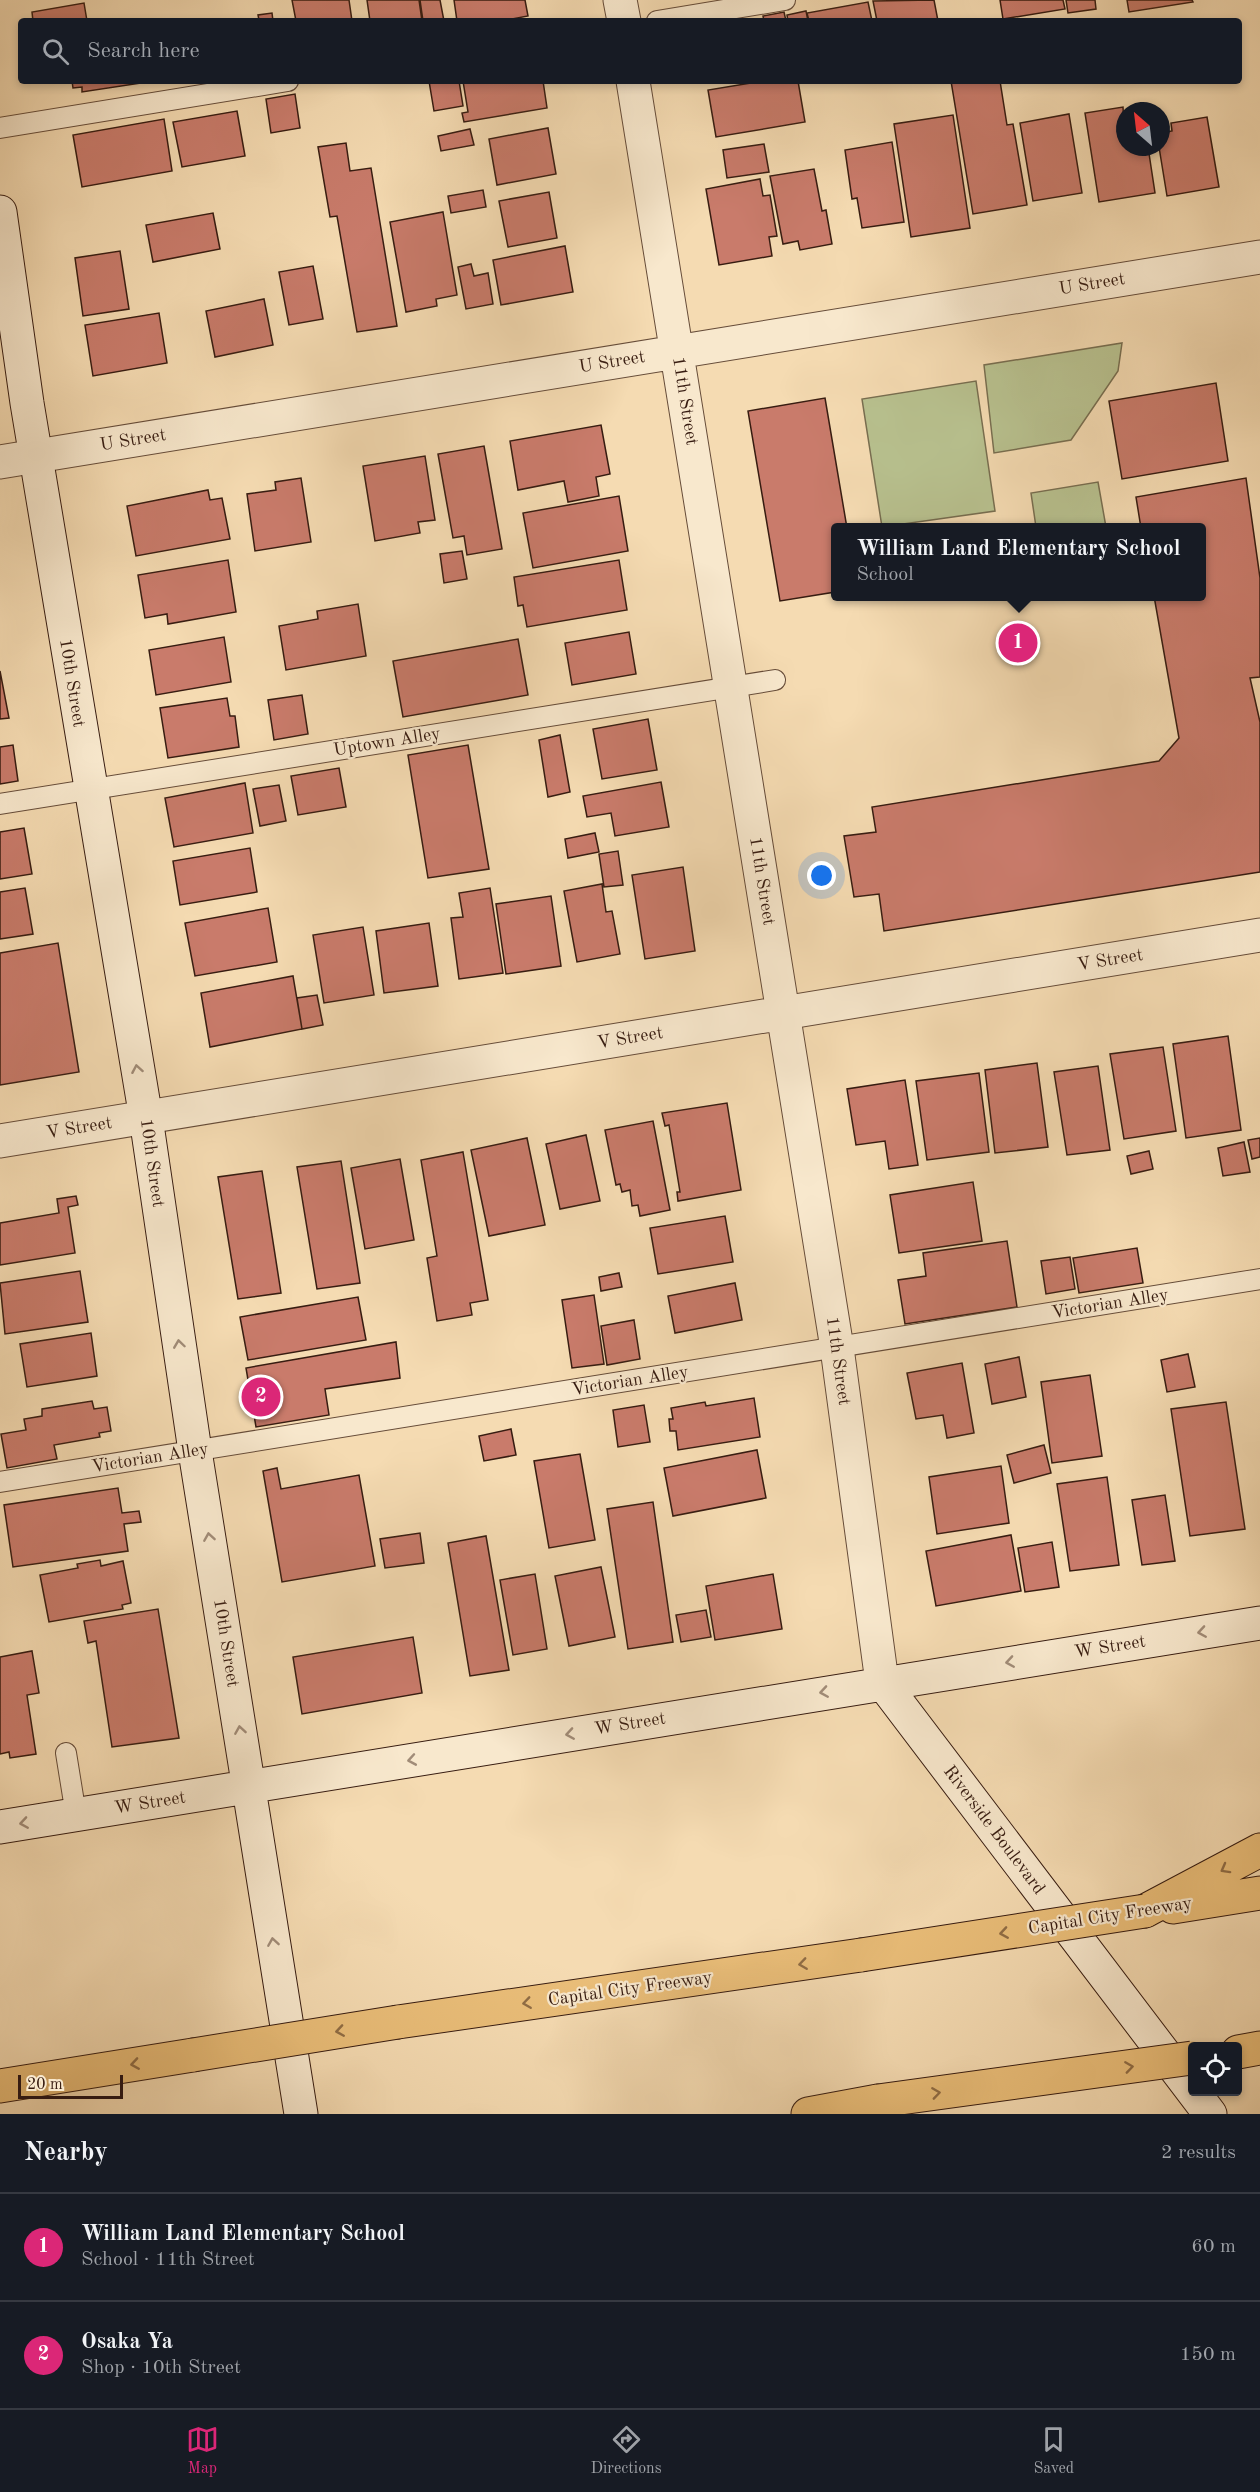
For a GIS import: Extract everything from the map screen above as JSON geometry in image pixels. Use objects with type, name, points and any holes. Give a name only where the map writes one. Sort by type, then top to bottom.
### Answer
[{"type":"highway","points":[[1190,1896],[1260,1850]]},
{"type":"highway","name":"Capital City Freeway","points":[[0,2086],[398,2022],[1145,1911],[1190,1896],[1227,1898],[1260,1893]]},
{"type":"highway","points":[[1242,2051],[1260,2048]]},
{"type":"highway","points":[[808,2114],[878,2101],[1188,2059]]},
{"type":"street","points":[[620,0],[623,18]]},
{"type":"street","name":"11th Street","points":[[633,84],[837,1348],[882,1682]]},
{"type":"street","name":"10th Street","points":[[0,212],[36,456],[146,1118],[195,1451],[301,2114]]},
{"type":"street","name":"U Street","points":[[0,462],[1260,257]]},
{"type":"street","name":"V Street","points":[[0,1141],[1260,935]]},
{"type":"street","name":"W Street","points":[[0,1827],[882,1682],[1260,1623]]},
{"type":"street","name":"Riverside Boulevard","points":[[882,1682],[1210,2114]]},
{"type":"lane","points":[[675,18],[785,0]]},
{"type":"lane","points":[[0,128],[270,84]]},
{"type":"lane","name":"Uptown Alley","points":[[0,804],[775,680]]},
{"type":"lane","name":"Victorian Alley","points":[[0,1482],[1260,1279]]},
{"type":"lane","points":[[66,1753],[76,1815]]},
{"type":"green space","points":[[1122,343],[1118,371],[1071,440],[994,453],[984,365]]},
{"type":"green space","points":[[976,381],[995,511],[910,523],[881,523],[862,399]]},
{"type":"green space","points":[[1098,482],[1105,523],[1035,523],[1031,493]]},
{"type":"building","points":[[292,0],[349,0],[352,18],[295,18]]},
{"type":"building","points":[[367,0],[419,0],[422,18],[370,18]]},
{"type":"building","points":[[420,0],[440,0],[443,18],[423,18]]},
{"type":"building","points":[[454,0],[525,0],[528,16],[518,18],[457,18]]},
{"type":"building","points":[[934,0],[937,18],[876,18],[873,1]]},
{"type":"building","points":[[1000,0],[1063,0],[1065,9],[1009,18],[1003,18]]},
{"type":"building","points":[[1066,0],[1095,0],[1096,9],[1068,13]]},
{"type":"building","points":[[1127,0],[1192,0],[1193,2],[1129,12]]},
{"type":"building","points":[[868,2],[871,18],[808,18],[807,13]]},
{"type":"building","points":[[84,3],[86,18],[33,18],[32,12]]},
{"type":"building","points":[[806,11],[807,18],[788,18],[787,15]]},
{"type":"building","points":[[784,12],[785,18],[763,18],[763,16]]},
{"type":"building","points":[[272,13],[273,18],[259,18],[258,15]]},
{"type":"building","points":[[72,84],[134,84],[82,92],[82,87],[73,88]]},
{"type":"building","points":[[430,84],[459,84],[463,106],[434,111]]},
{"type":"building","points":[[463,84],[543,84],[547,108],[464,122],[462,113],[468,112]]},
{"type":"building","points":[[745,84],[799,84],[805,122],[716,137],[708,90]]},
{"type":"building","points":[[951,84],[1000,84],[1007,125],[1013,124],[1027,205],[973,214]]},
{"type":"building","points":[[295,94],[300,128],[271,133],[266,99]]},
{"type":"building","points":[[1116,108],[1116,156],[1149,156],[1155,193],[1099,202],[1085,113]]},
{"type":"building","points":[[237,111],[245,156],[182,167],[173,122]]},
{"type":"building","points":[[1069,114],[1082,193],[1033,201],[1020,123]]},
{"type":"building","points":[[953,115],[970,228],[911,237],[894,124]]},
{"type":"building","points":[[1207,117],[1219,187],[1167,196],[1160,156],[1170,156],[1171,123]]},
{"type":"building","points":[[164,119],[172,171],[82,187],[73,135]]},
{"type":"building","points":[[548,128],[556,174],[497,185],[489,139]]},
{"type":"building","points":[[470,129],[474,145],[441,151],[438,136]]},
{"type":"building","points":[[892,142],[904,222],[862,228],[857,198],[852,199],[845,150]]},
{"type":"building","points":[[346,143],[350,171],[371,168],[397,326],[357,332],[337,216],[330,217],[318,147]]},
{"type":"building","points":[[764,144],[769,172],[727,178],[723,150]]},
{"type":"building","points":[[814,169],[822,211],[826,210],[832,244],[800,250],[798,241],[783,244],[770,176]]},
{"type":"building","points":[[760,179],[763,196],[770,195],[777,236],[769,237],[772,256],[719,265],[706,189]]},
{"type":"building","points":[[483,190],[486,207],[451,213],[448,196]]},
{"type":"building","points":[[549,192],[557,238],[508,247],[499,201]]},
{"type":"building","points":[[443,212],[457,295],[436,299],[437,306],[406,312],[390,222]]},
{"type":"building","points":[[213,213],[220,249],[153,262],[146,225]]},
{"type":"building","points":[[565,246],[573,292],[501,305],[493,260]]},
{"type":"building","points":[[120,251],[129,309],[83,316],[75,258]]},
{"type":"building","points":[[471,264],[474,276],[488,273],[493,304],[466,309],[458,267]]},
{"type":"building","points":[[313,266],[323,319],[289,325],[279,272]]},
{"type":"building","points":[[264,299],[273,345],[215,357],[206,311]]},
{"type":"building","points":[[159,313],[167,363],[93,376],[85,325]]},
{"type":"building","points":[[1216,383],[1228,461],[1122,479],[1109,401]]},
{"type":"building","points":[[825,398],[846,523],[831,523],[831,593],[780,601],[748,411]]},
{"type":"building","points":[[601,425],[610,474],[596,477],[599,496],[568,502],[564,481],[518,490],[510,441]]},
{"type":"building","points":[[484,446],[502,549],[467,555],[464,536],[453,538],[438,454]]},
{"type":"building","points":[[425,456],[435,520],[418,522],[420,533],[375,541],[363,466]]},
{"type":"building","points":[[301,478],[311,542],[255,551],[247,494],[276,490],[275,482]]},
{"type":"building","points":[[1246,478],[1260,578],[1260,677],[1250,678],[1260,722],[1260,872],[884,931],[879,894],[854,897],[844,836],[876,832],[872,807],[1159,761],[1179,738],[1155,601],[1206,601],[1206,523],[1140,523],[1136,497]]},
{"type":"building","points":[[208,490],[210,500],[222,498],[230,539],[136,556],[127,506]]},
{"type":"building","points":[[619,496],[628,551],[533,568],[523,513]]},
{"type":"building","points":[[462,551],[467,579],[444,583],[440,554]]},
{"type":"building","points":[[228,560],[236,612],[168,624],[167,614],[145,618],[138,575]]},
{"type":"building","points":[[619,560],[627,610],[527,627],[523,605],[518,606],[514,577]]},
{"type":"building","points":[[358,604],[366,656],[286,670],[279,626],[318,619],[317,611]]},
{"type":"building","points":[[629,632],[636,674],[572,685],[565,643]]},
{"type":"building","points":[[224,637],[231,682],[156,695],[149,650]]},
{"type":"building","points":[[518,639],[528,695],[403,717],[393,661]]},
{"type":"building","points":[[0,671],[9,718],[0,719]]},
{"type":"building","points":[[302,695],[308,734],[274,740],[268,700]]},
{"type":"building","points":[[227,698],[230,716],[235,716],[239,747],[168,758],[160,708]]},
{"type":"building","points":[[648,719],[657,770],[602,779],[593,729]]},
{"type":"building","points":[[560,735],[570,792],[548,797],[539,740]]},
{"type":"building","points":[[13,745],[18,781],[0,784],[0,747]]},
{"type":"building","points":[[468,745],[489,869],[428,878],[408,755]]},
{"type":"building","points":[[339,768],[346,807],[298,815],[291,776]]},
{"type":"building","points":[[661,782],[669,827],[615,836],[611,813],[587,817],[583,796]]},
{"type":"building","points":[[245,783],[253,833],[174,847],[165,798]]},
{"type":"building","points":[[279,785],[286,821],[260,826],[253,789]]},
{"type":"building","points":[[24,828],[32,874],[0,879],[0,832]]},
{"type":"building","points":[[595,833],[599,852],[568,858],[565,839]]},
{"type":"building","points":[[250,848],[257,892],[180,905],[173,861]]},
{"type":"building","points":[[618,851],[623,885],[604,887],[599,854]]},
{"type":"building","points":[[683,867],[695,951],[645,959],[632,875]]},
{"type":"building","points":[[602,884],[606,912],[612,911],[620,954],[577,962],[564,891]]},
{"type":"building","points":[[25,888],[33,934],[0,939],[0,892]]},
{"type":"building","points":[[490,888],[503,973],[459,979],[451,918],[463,917],[459,893]]},
{"type":"building","points":[[551,896],[561,966],[506,974],[496,904]]},
{"type":"building","points":[[268,908],[277,962],[195,976],[185,923]]},
{"type":"building","points":[[429,923],[438,986],[384,993],[376,931]]},
{"type":"building","points":[[363,927],[374,995],[324,1003],[313,935]]},
{"type":"building","points":[[58,943],[79,1072],[0,1085],[0,953]]},
{"type":"building","points":[[293,976],[302,1029],[210,1047],[201,993]]},
{"type":"building","points":[[317,995],[323,1025],[302,1029],[297,998]]},
{"type":"building","points":[[1228,1036],[1241,1130],[1186,1138],[1173,1044]]},
{"type":"building","points":[[1163,1047],[1176,1131],[1124,1139],[1110,1054]]},
{"type":"building","points":[[1037,1063],[1048,1147],[995,1153],[985,1070]]},
{"type":"building","points":[[1098,1066],[1110,1150],[1067,1155],[1054,1072]]},
{"type":"building","points":[[979,1073],[989,1152],[927,1160],[916,1081]]},
{"type":"building","points":[[905,1080],[918,1165],[889,1169],[885,1141],[856,1145],[847,1089]]},
{"type":"building","points":[[727,1103],[741,1190],[678,1201],[677,1192],[680,1192],[669,1125],[665,1126],[662,1113]]},
{"type":"building","points":[[653,1121],[670,1210],[640,1216],[638,1205],[632,1206],[630,1190],[622,1192],[620,1184],[616,1185],[605,1130]]},
{"type":"building","points":[[586,1135],[600,1201],[560,1209],[546,1144]]},
{"type":"building","points":[[527,1138],[545,1225],[489,1236],[471,1150]]},
{"type":"building","points":[[1260,1138],[1260,1157],[1252,1159],[1248,1140]]},
{"type":"building","points":[[1244,1142],[1250,1172],[1223,1176],[1218,1148]]},
{"type":"building","points":[[1149,1151],[1153,1169],[1131,1174],[1127,1156]]},
{"type":"building","points":[[463,1152],[488,1300],[470,1303],[472,1315],[437,1321],[427,1258],[437,1256],[421,1160]]},
{"type":"building","points":[[400,1159],[414,1240],[365,1249],[351,1168]]},
{"type":"building","points":[[341,1161],[360,1283],[317,1289],[297,1167]]},
{"type":"building","points":[[262,1171],[281,1293],[238,1299],[218,1177]]},
{"type":"building","points":[[973,1182],[982,1241],[899,1253],[890,1195]]},
{"type":"building","points":[[76,1196],[78,1205],[68,1207],[75,1253],[0,1265],[0,1223],[59,1213],[57,1199]]},
{"type":"building","points":[[725,1216],[733,1262],[658,1274],[650,1228]]},
{"type":"building","points":[[1007,1241],[1017,1307],[905,1324],[898,1280],[926,1276],[923,1253]]},
{"type":"building","points":[[1137,1248],[1143,1283],[1079,1293],[1073,1258]]},
{"type":"building","points":[[1070,1257],[1075,1289],[1046,1294],[1041,1261]]},
{"type":"building","points":[[80,1271],[88,1322],[5,1334],[0,1283]]},
{"type":"building","points":[[619,1273],[622,1287],[601,1291],[599,1277]]},
{"type":"building","points":[[735,1283],[742,1320],[675,1333],[668,1296]]},
{"type":"building","points":[[594,1295],[604,1364],[572,1368],[562,1300]]},
{"type":"building","points":[[358,1297],[366,1340],[248,1360],[240,1317]]},
{"type":"building","points":[[634,1320],[640,1359],[607,1365],[601,1326]]},
{"type":"building","points":[[91,1333],[97,1376],[27,1387],[20,1344]]},
{"type":"building","points":[[396,1342],[400,1378],[325,1389],[329,1415],[256,1427],[246,1368]]},
{"type":"building","points":[[1188,1354],[1195,1387],[1167,1392],[1161,1360]]},
{"type":"building","points":[[1019,1357],[1026,1397],[992,1404],[985,1364]]},
{"type":"building","points":[[962,1363],[974,1433],[947,1438],[943,1415],[916,1419],[907,1373]]},
{"type":"building","points":[[1090,1375],[1102,1456],[1052,1463],[1041,1382]]},
{"type":"building","points":[[754,1398],[760,1437],[678,1450],[676,1431],[670,1431],[669,1419],[673,1419],[671,1408],[705,1402],[706,1406]]},
{"type":"building","points":[[92,1401],[94,1409],[107,1407],[111,1431],[99,1433],[100,1437],[54,1445],[57,1459],[7,1468],[1,1434],[26,1430],[24,1419],[42,1416],[42,1409]]},
{"type":"building","points":[[1226,1402],[1245,1529],[1190,1536],[1171,1409]]},
{"type":"building","points":[[644,1405],[650,1442],[618,1447],[613,1410]]},
{"type":"building","points":[[511,1429],[516,1455],[484,1461],[479,1436]]},
{"type":"building","points":[[1044,1445],[1051,1473],[1014,1483],[1007,1455]]},
{"type":"building","points":[[757,1450],[766,1498],[673,1516],[664,1468]]},
{"type":"building","points":[[580,1454],[595,1540],[549,1548],[534,1461]]},
{"type":"building","points":[[1001,1466],[1009,1523],[937,1534],[929,1477]]},
{"type":"building","points":[[277,1468],[281,1489],[359,1475],[375,1566],[282,1582],[263,1471]]},
{"type":"building","points":[[1107,1477],[1119,1565],[1070,1571],[1057,1484]]},
{"type":"building","points":[[118,1488],[122,1513],[139,1511],[141,1522],[124,1524],[128,1551],[13,1567],[4,1505]]},
{"type":"building","points":[[1165,1495],[1175,1561],[1142,1565],[1132,1500]]},
{"type":"building","points":[[653,1502],[673,1642],[628,1649],[607,1509]]},
{"type":"building","points":[[420,1533],[424,1563],[385,1568],[380,1539]]},
{"type":"building","points":[[1011,1535],[1021,1591],[936,1606],[926,1551]]},
{"type":"building","points":[[486,1536],[509,1670],[470,1676],[448,1543]]},
{"type":"building","points":[[1052,1542],[1059,1587],[1025,1592],[1018,1548]]},
{"type":"building","points":[[100,1560],[101,1566],[123,1561],[131,1603],[122,1605],[123,1609],[49,1622],[40,1575],[78,1568],[77,1564]]},
{"type":"building","points":[[601,1567],[615,1637],[569,1646],[555,1576]]},
{"type":"building","points":[[535,1574],[547,1649],[513,1655],[500,1580]]},
{"type":"building","points":[[773,1574],[782,1629],[715,1640],[706,1586]]},
{"type":"building","points":[[158,1609],[179,1738],[112,1747],[96,1641],[88,1643],[84,1621]]},
{"type":"building","points":[[706,1610],[711,1637],[681,1642],[676,1615]]},
{"type":"building","points":[[413,1637],[422,1693],[302,1714],[293,1657]]},
{"type":"building","points":[[32,1651],[39,1693],[27,1695],[36,1754],[10,1758],[9,1752],[0,1754],[0,1657]]},
{"type":"place","name":"William Land Elementary School","points":[[1018,643]]},
{"type":"place","name":"Osaka Ya","points":[[261,1397]]}]
